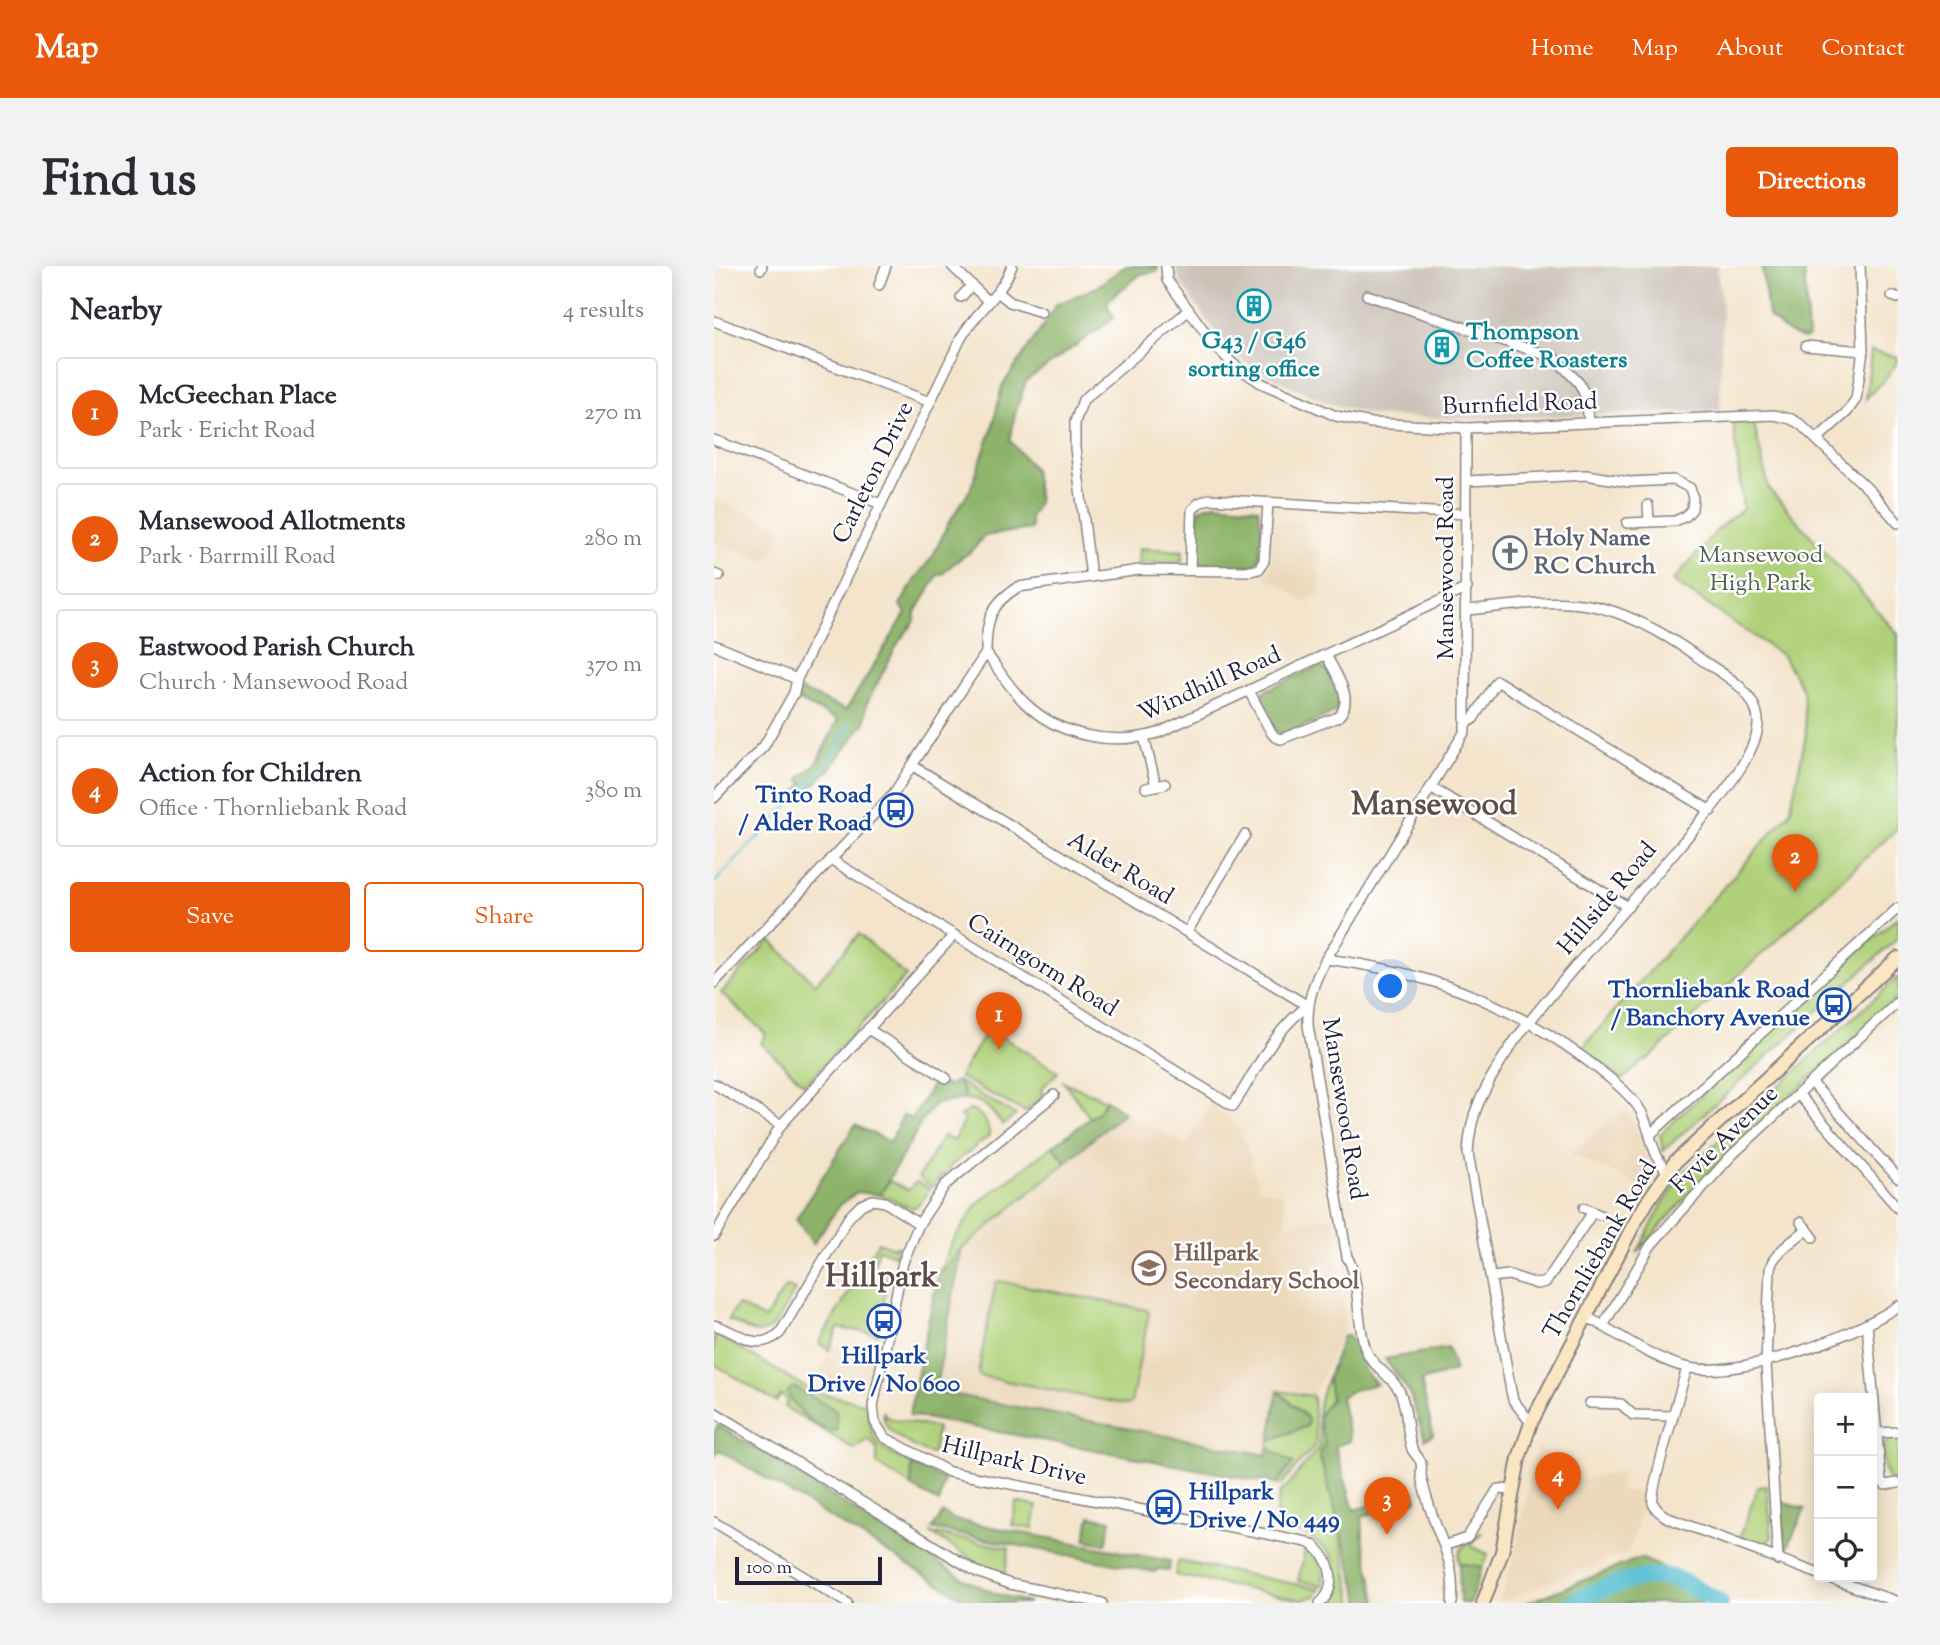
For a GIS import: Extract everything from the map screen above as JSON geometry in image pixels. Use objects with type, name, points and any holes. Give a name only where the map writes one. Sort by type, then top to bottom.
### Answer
[{"type":"main road","name":"Thornliebank Road","points":[[1483,1603],[1502,1552],[1519,1458],[1531,1423],[1633,1226],[1667,1172],[1898,958]]},
{"type":"street","points":[[879,285],[886,266]]},
{"type":"street","points":[[953,266],[988,301]]},
{"type":"street","name":"Carleton Drive","points":[[714,798],[764,746],[794,693],[797,679],[961,338],[988,301],[999,293],[1013,266]]},
{"type":"street","name":"Burnfield Road","points":[[1166,266],[1167,280],[1215,346],[1233,363],[1261,383],[1336,416],[1371,424],[1466,428],[1774,415],[1800,424],[1896,517]]},
{"type":"street","points":[[1816,439],[1847,412],[1856,399],[1863,351],[1860,266]]},
{"type":"street","points":[[961,297],[972,285]]},
{"type":"street","points":[[999,293],[1010,302],[1041,312]]},
{"type":"street","points":[[1367,295],[1555,358],[1579,383],[1586,397],[1588,422]]},
{"type":"street","points":[[1091,577],[1074,448],[1075,422],[1083,400],[1189,310]]},
{"type":"street","points":[[714,321],[930,402]]},
{"type":"street","points":[[1806,346],[1863,351]]},
{"type":"street","name":"Mansewood Road","points":[[1452,1603],[1453,1581],[1446,1545],[1430,1508],[1421,1475],[1422,1463],[1413,1450],[1401,1393],[1367,1353],[1363,1339],[1354,1286],[1354,1268],[1347,1257],[1308,1025],[1308,1006],[1314,984],[1326,959],[1460,742],[1466,723],[1466,428]]},
{"type":"street","points":[[714,440],[881,503]]},
{"type":"street","points":[[1467,481],[1586,475],[1629,482],[1674,480],[1690,488],[1692,509],[1686,516],[1675,521],[1627,523]]},
{"type":"street","points":[[1190,569],[1192,510],[1209,499],[1466,514]]},
{"type":"street","points":[[714,983],[894,793],[986,653],[989,617],[1004,596],[1018,587],[1140,570],[1259,569],[1264,561],[1268,503]]},
{"type":"street","points":[[1648,505],[1649,522]]},
{"type":"street","name":"Windhill Road","points":[[986,653],[1026,704],[1055,724],[1094,737],[1144,737],[1158,733],[1467,589]]},
{"type":"street","name":"Hillside Road","points":[[1466,610],[1560,603],[1589,605],[1647,626],[1684,646],[1732,680],[1748,694],[1758,716],[1758,729],[1748,755],[1711,811],[1528,1022],[1493,1075],[1479,1103],[1468,1142],[1474,1191],[1513,1400],[1531,1423]]},
{"type":"street","points":[[714,645],[797,679]]},
{"type":"street","points":[[1249,691],[1271,732],[1281,740],[1338,717],[1343,712],[1347,698],[1326,655]]},
{"type":"street","points":[[1466,723],[1473,719],[1497,681],[1711,811]]},
{"type":"street","points":[[1144,737],[1156,786]]},
{"type":"street","name":"Alder Road","points":[[913,766],[1308,1006]]},
{"type":"street","points":[[1432,788],[1628,907]]},
{"type":"street","points":[[1187,932],[1245,835]]},
{"type":"street","name":"Cairngorm Road","points":[[830,859],[1233,1106],[1281,1032],[1308,1006]]},
{"type":"street","points":[[1651,1135],[1898,908]]},
{"type":"street","points":[[715,1233],[781,1125],[954,935]]},
{"type":"street","points":[[1326,959],[1388,968],[1426,978],[1476,996],[1528,1022],[1592,1064],[1626,1093],[1638,1107],[1651,1135],[1656,1155],[1667,1172]]},
{"type":"street","name":"Fyvie Avenue","points":[[1604,1326],[1651,1245],[1732,1156],[1898,1002]]},
{"type":"street","points":[[868,1029],[946,1078]]},
{"type":"street","points":[[1811,1082],[1898,1178]]},
{"type":"street","points":[[714,1084],[781,1125]]},
{"type":"street","points":[[1798,1094],[1898,1208]]},
{"type":"street","name":"Hillpark Drive","points":[[1055,1095],[954,1175],[919,1224],[903,1262],[873,1406],[875,1422],[884,1437],[948,1472],[1305,1542],[1320,1550],[1327,1562],[1330,1589],[1320,1603]]},
{"type":"street","points":[[714,1325],[754,1342],[767,1342],[773,1338],[783,1327],[849,1217],[861,1205],[872,1200],[885,1202],[919,1224]]},
{"type":"street","points":[[1491,1277],[1509,1275],[1537,1284],[1546,1282],[1592,1212]]},
{"type":"street","points":[[1778,1560],[1766,1363],[1770,1263],[1807,1229]]},
{"type":"street","points":[[1585,1316],[1670,1362],[1687,1368],[1721,1369],[1766,1363],[1867,1324],[1898,1307]]},
{"type":"street","points":[[1867,1324],[1881,1481],[1885,1485],[1898,1483]]},
{"type":"street","points":[[1687,1368],[1652,1498],[1653,1505],[1668,1518],[1814,1572]]},
{"type":"street","points":[[1590,1403],[1620,1404],[1633,1415],[1673,1416]]},
{"type":"street","points":[[714,1412],[977,1572],[1010,1584],[1102,1603]]},
{"type":"street","points":[[1878,1433],[1898,1432]]},
{"type":"street","points":[[1446,1545],[1467,1538],[1498,1489],[1514,1490]]},
{"type":"street","points":[[714,1522],[847,1603]]},
{"type":"street","points":[[1840,1582],[1898,1602]]},
{"type":"shaded area","points":[[1175,266],[1719,266],[1717,271],[1722,300],[1720,410],[1475,419],[1377,416],[1328,403],[1251,367],[1228,350],[1182,285]]},
{"type":"shaded area","points":[[714,500],[782,526],[768,562],[714,542]]},
{"type":"shaded area","points":[[1274,520],[1305,523],[1309,547],[1321,551],[1320,593],[1306,602],[1265,576],[1270,569]]},
{"type":"shaded area","name":"Hillpark Secondary School","points":[[1211,1102],[1231,1118],[1246,1142],[1259,1188],[1283,1194],[1287,1223],[1332,1217],[1346,1323],[1313,1396],[1278,1391],[1266,1455],[934,1391],[962,1248],[1124,1112],[1186,1146]]},
{"type":"shaded area","points":[[1627,1108],[1642,1136],[1648,1158],[1648,1174],[1644,1188],[1570,1153]]},
{"type":"shaded area","points":[[832,1344],[859,1349],[859,1352],[873,1357],[866,1392],[816,1380]]},
{"type":"shaded area","points":[[1536,1446],[1555,1456],[1580,1480],[1622,1472],[1619,1490],[1645,1495],[1629,1552],[1499,1602],[1514,1559]]},
{"type":"green space","points":[[1125,266],[1158,266],[1157,271],[1141,274],[1108,300],[1108,307],[1114,318],[1026,381],[1015,414],[1010,441],[1034,469],[1038,503],[1030,517],[1031,529],[983,536],[969,553],[943,574],[938,574],[915,614],[915,621],[898,643],[866,705],[865,722],[830,769],[802,796],[797,791],[804,784],[799,779],[816,764],[838,720],[796,699],[801,690],[846,710],[906,613],[900,605],[933,556],[948,524],[970,490],[992,429],[1002,386],[1055,305],[1097,287]]},
{"type":"green space","points":[[1762,266],[1804,266],[1808,337],[1803,339],[1788,333],[1768,316]]},
{"type":"green space","points":[[1871,351],[1898,357],[1889,374],[1866,399]]},
{"type":"green space","name":"Mansewood High Park","points":[[1753,420],[1769,489],[1898,634],[1898,828],[1646,1061],[1622,1080],[1582,1048],[1790,812],[1806,735],[1803,690],[1783,656],[1673,581],[1720,527],[1743,509],[1733,421]]},
{"type":"green space","points":[[1215,504],[1258,508],[1262,530],[1259,561],[1252,566],[1199,564],[1195,560],[1198,511]]},
{"type":"green space","points":[[1139,548],[1183,551],[1182,561],[1138,564]]},
{"type":"green space","points":[[1319,666],[1330,673],[1340,692],[1340,706],[1337,711],[1287,734],[1277,732],[1263,707],[1264,691]]},
{"type":"green space","points":[[1898,917],[1898,938],[1663,1151],[1660,1134],[1809,995]]},
{"type":"green space","points":[[859,934],[906,976],[805,1085],[761,1043],[766,1034],[721,993],[770,940],[815,984]]},
{"type":"green space","points":[[1898,977],[1898,997],[1709,1172],[1637,1253],[1662,1205],[1685,1172]]},
{"type":"green space","points":[[988,1028],[1058,1072],[1041,1089],[1043,1097],[1025,1112],[959,1077]]},
{"type":"green space","points":[[935,1081],[948,1086],[957,1081],[965,1099],[935,1104],[921,1123],[880,1195],[857,1192],[839,1206],[813,1244],[796,1219],[855,1125],[890,1142],[903,1115],[911,1119]]},
{"type":"green space","points":[[957,1081],[1016,1115],[1003,1125],[982,1104],[965,1099]]},
{"type":"green space","points":[[1064,1082],[1106,1100],[1090,1118]]},
{"type":"green space","points":[[1106,1100],[1124,1112],[1066,1162],[1053,1146],[1098,1112]]},
{"type":"green space","points":[[970,1110],[978,1113],[984,1120],[989,1136],[952,1165],[932,1187],[918,1178],[943,1136],[954,1141],[965,1119],[960,1116]]},
{"type":"green space","points":[[1053,1146],[1066,1162],[963,1248],[938,1275],[951,1244],[979,1202]]},
{"type":"green space","points":[[889,1181],[908,1190],[916,1182],[930,1189],[923,1200],[913,1208],[880,1195]]},
{"type":"green space","points":[[878,1242],[891,1247],[898,1246],[894,1255],[879,1249],[872,1271],[888,1277],[879,1334],[838,1328],[829,1350],[819,1343]]},
{"type":"green space","points":[[962,1248],[935,1391],[1266,1455],[1268,1448],[1293,1463],[1276,1484],[909,1415],[938,1275]]},
{"type":"green space","points":[[996,1282],[1147,1310],[1149,1313],[1131,1403],[1128,1405],[980,1376],[978,1373]]},
{"type":"green space","points":[[786,1286],[795,1290],[779,1318],[768,1330],[754,1332],[728,1320],[737,1305],[765,1319]]},
{"type":"green space","points":[[714,1335],[814,1392],[868,1404],[871,1428],[878,1443],[891,1454],[912,1465],[911,1486],[877,1464],[877,1448],[868,1439],[854,1449],[785,1407],[788,1400],[781,1395],[776,1402],[714,1364]]},
{"type":"green space","points":[[1343,1336],[1349,1336],[1367,1375],[1377,1384],[1353,1390],[1341,1397],[1350,1441],[1335,1446],[1354,1510],[1415,1493],[1417,1500],[1362,1516],[1363,1539],[1377,1603],[1361,1603],[1319,1454],[1325,1443],[1318,1417],[1331,1399],[1328,1378]]},
{"type":"green space","points":[[1448,1348],[1455,1371],[1421,1381],[1433,1435],[1425,1439],[1409,1392],[1385,1359]]},
{"type":"green space","points":[[1328,1378],[1331,1399],[1318,1417],[1321,1396]]},
{"type":"green space","points":[[794,1387],[836,1410],[837,1431],[821,1427],[801,1412],[787,1392]]},
{"type":"green space","points":[[1278,1391],[1313,1396],[1316,1444],[1281,1485],[1276,1484],[1293,1463],[1268,1448],[1270,1440],[1307,1426],[1308,1418]]},
{"type":"green space","points":[[1278,1391],[1308,1419],[1307,1426],[1270,1440]]},
{"type":"green space","points":[[883,1411],[886,1417],[937,1428],[933,1454],[903,1440],[888,1428]]},
{"type":"green space","points":[[1318,1418],[1326,1444],[1319,1454],[1336,1513],[1353,1603],[1329,1603],[1336,1575],[1333,1556],[1306,1534],[1274,1527],[1280,1492],[1288,1486],[1320,1445]]},
{"type":"green space","points":[[718,1425],[966,1580],[994,1593],[1029,1603],[971,1603],[719,1450],[714,1457],[714,1432]]},
{"type":"green space","points":[[1898,1437],[1898,1478],[1894,1481],[1889,1480],[1885,1471],[1884,1448],[1886,1439]]},
{"type":"green space","points":[[912,1465],[944,1479],[939,1503],[911,1486]]},
{"type":"green space","points":[[1767,1486],[1772,1536],[1768,1542],[1760,1543],[1740,1537],[1758,1487]]},
{"type":"green space","points":[[1016,1502],[1037,1506],[1033,1529],[1012,1525]]},
{"type":"green space","points":[[1781,1502],[1805,1509],[1786,1551]]},
{"type":"green space","points":[[943,1513],[955,1520],[1170,1561],[1169,1571],[1157,1569],[1155,1572],[932,1529]]},
{"type":"green space","points":[[1090,1516],[1111,1520],[1106,1544],[1085,1540]]},
{"type":"green space","points":[[1482,1532],[1471,1546],[1488,1554],[1482,1567],[1459,1563],[1458,1557],[1462,1549]]},
{"type":"green space","points":[[930,1533],[1009,1548],[1005,1575],[985,1567]]},
{"type":"green space","points":[[1305,1550],[1315,1557],[1320,1565],[1324,1586],[1298,1581]]},
{"type":"green space","points":[[1640,1558],[1674,1572],[1672,1583],[1712,1603],[1526,1603]]},
{"type":"green space","points":[[1178,1561],[1320,1589],[1315,1596],[1302,1600],[1175,1575]]},
{"type":"green space","points":[[1459,1563],[1482,1567],[1470,1603],[1460,1603]]},
{"type":"waterway","points":[[714,883],[828,764],[851,722]]},
{"type":"waterway","points":[[1573,1603],[1621,1583],[1649,1577],[1672,1578],[1720,1603]]},
{"type":"place","name":"G43 / G46 sorting office","points":[[1254,306]]},
{"type":"place","name":"Thompson Coffee Roasters","points":[[1442,347]]},
{"type":"place","name":"Holy Name RC Church","points":[[1510,553]]},
{"type":"place","name":"Tinto Road / Alder Road","points":[[896,810]]},
{"type":"place","name":"Mansewood Allotments","points":[[1795,892]]},
{"type":"place","name":"Thornliebank Road / Banchory Avenue","points":[[1834,1005]]},
{"type":"place","name":"McGeechan Place","points":[[999,1050]]},
{"type":"place","name":"Hillpark Secondary School","points":[[1149,1268]]},
{"type":"place","name":"Hillpark Drive / No 600","points":[[884,1321]]},
{"type":"place","name":"Hillpark Drive / No 449","points":[[1164,1507]]},
{"type":"place","name":"Action for Children","points":[[1558,1510]]},
{"type":"place","name":"Eastwood Parish Church","points":[[1387,1535]]},
{"type":"district","name":"Mansewood","points":[[1434,806]]},
{"type":"district","name":"Hillpark","points":[[882,1278]]}]
